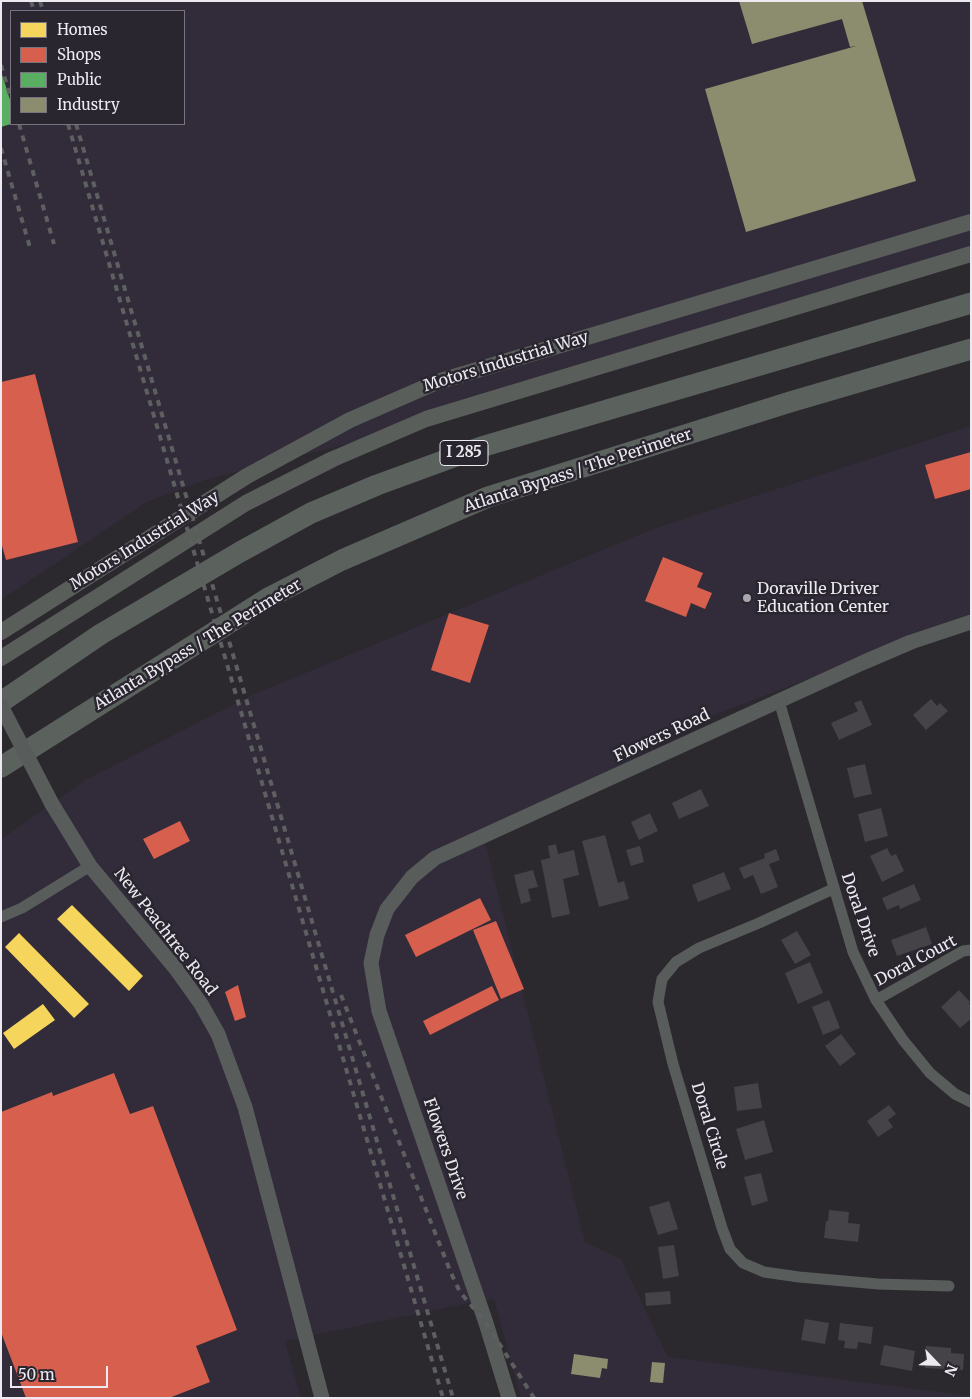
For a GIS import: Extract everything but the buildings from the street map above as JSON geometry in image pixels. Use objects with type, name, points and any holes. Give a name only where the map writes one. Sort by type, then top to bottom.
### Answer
[{"type":"highway","name":"I 285","points":[[1,702],[102,634],[240,552],[311,513],[377,485],[481,447],[971,303]]},
{"type":"highway","name":"Atlanta Bypass / The Perimeter","points":[[1,771],[9,762],[270,597],[342,560],[488,497],[790,402],[971,350]]},
{"type":"main road","name":"Motors Industrial Way","points":[[1,632],[248,476],[350,420],[437,382],[971,222]]},
{"type":"main road","name":"Motors Industrial Way","points":[[1,658],[246,503],[333,459],[426,419],[971,254]]},
{"type":"street","name":"Flowers Road","points":[[387,909],[412,877],[435,858],[862,663],[911,642],[968,624]]},
{"type":"street","name":"Doral Drive","points":[[779,701],[853,952],[876,1000],[903,1040],[930,1073],[955,1094],[971,1102]]},
{"type":"street","name":"New Peachtree Road","points":[[1,706],[52,804],[90,866],[176,969],[201,1004],[218,1034],[245,1107],[322,1398]]},
{"type":"street","points":[[1,916],[22,908],[90,866]]},
{"type":"street","name":"Doral Circle","points":[[833,889],[699,948],[676,962],[662,979],[658,1002],[676,1072],[722,1228],[730,1249],[743,1263],[764,1272],[799,1277],[878,1284],[949,1286]]},
{"type":"street","name":"Flowers Drive","points":[[387,909],[377,935],[372,963],[379,1011],[483,1314],[509,1398]]},
{"type":"street","name":"Doral Court","points":[[876,1000],[962,951],[971,950]]},
{"type":"shaded area","points":[[1,1],[971,1],[971,258],[629,367],[339,446],[205,480],[147,502],[1,600]]},
{"type":"shaded area","points":[[971,426],[971,622],[945,627],[714,715],[484,838],[585,1242],[621,1259],[668,1357],[971,1396],[971,1398],[521,1398],[494,1299],[285,1341],[301,1398],[1,1398],[1,839],[87,779],[252,695],[653,529]]},
{"type":"railway","points":[[31,1],[34,10]]},
{"type":"railway","points":[[40,1],[43,10]]},
{"type":"railway","points":[[1,65],[10,96]]},
{"type":"railway","points":[[19,125],[54,244]]},
{"type":"railway","points":[[68,125],[443,1398]]},
{"type":"railway","points":[[76,125],[453,1398]]},
{"type":"railway","points":[[1,148],[31,251]]},
{"type":"railway","points":[[341,995],[460,1292],[486,1323],[534,1398]]},
{"type":"place","name":"Doraville Driver Education Center","points":[[747,598]]}]
